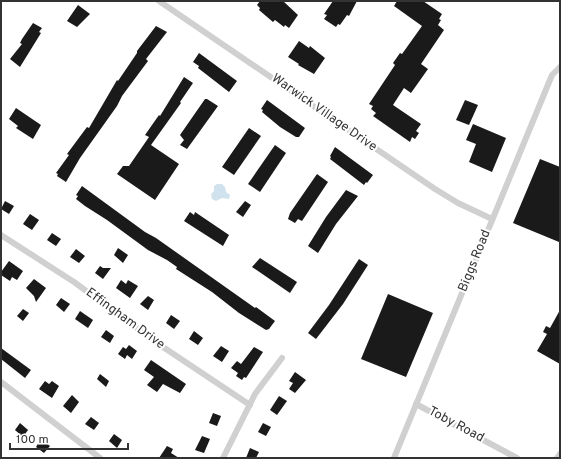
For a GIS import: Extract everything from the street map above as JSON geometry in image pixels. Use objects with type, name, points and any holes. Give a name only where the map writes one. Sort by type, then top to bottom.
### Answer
[{"type":"street","name":"Warwick Village Drive","points":[[159,1],[435,189],[458,203],[492,219]]},
{"type":"street","name":"Biggs Road","points":[[394,458],[552,75],[560,67]]},
{"type":"street","name":"Effingham Drive","points":[[1,234],[74,282],[160,345],[250,405]]},
{"type":"street","points":[[223,458],[250,405],[282,358]]},
{"type":"street","points":[[1,382],[100,458]]},
{"type":"street","name":"Toby Road","points":[[416,404],[517,458]]},
{"type":"street","points":[[557,458],[560,454]]},
{"type":"water","points":[[217,184],[222,184],[225,187],[226,192],[230,195],[229,199],[222,198],[216,201],[212,199],[211,194],[214,191],[214,186]]},
{"type":"building","points":[[260,1],[283,1],[298,15],[289,28],[285,25],[284,27],[275,20],[273,22],[259,10],[260,8],[257,5]]},
{"type":"building","points":[[333,1],[357,1],[349,16],[347,15],[340,25],[338,24],[336,27],[324,19],[327,15],[324,14]]},
{"type":"building","points":[[397,1],[423,1],[442,14],[438,25],[444,30],[421,64],[428,69],[411,93],[404,88],[393,105],[421,124],[416,131],[419,133],[415,139],[412,137],[410,142],[373,116],[376,113],[371,109],[373,106],[369,104],[395,65],[393,63],[400,53],[402,54],[422,26],[394,6]]},
{"type":"building","points":[[78,5],[90,14],[77,27],[67,21]]},
{"type":"building","points":[[33,23],[42,28],[39,32],[41,33],[20,67],[10,59],[22,44],[20,43],[22,39]]},
{"type":"building","points":[[156,26],[167,32],[146,59],[148,61],[122,96],[117,106],[80,158],[66,182],[57,176],[58,174],[56,173],[69,155],[67,154],[87,127],[89,128],[117,80],[118,81],[137,51]]},
{"type":"building","points":[[299,41],[309,48],[310,46],[325,58],[314,74],[298,65],[299,64],[288,57]]},
{"type":"building","points":[[199,53],[237,81],[229,92],[198,68],[199,66],[193,62]]},
{"type":"building","points":[[184,77],[193,83],[180,102],[181,103],[151,145],[179,164],[155,200],[117,174],[123,166],[129,166],[149,137],[145,135],[159,115],[160,116]]},
{"type":"building","points":[[205,99],[218,106],[187,149],[180,145],[184,140],[180,135]]},
{"type":"building","points":[[267,100],[305,128],[299,137],[296,137],[280,127],[262,112],[263,110],[261,109]]},
{"type":"building","points":[[465,100],[478,105],[469,125],[456,120]]},
{"type":"building","points":[[16,108],[41,125],[33,139],[16,128],[18,126],[9,119]]},
{"type":"building","points":[[473,124],[506,138],[492,172],[469,162],[476,144],[466,140]]},
{"type":"building","points":[[249,128],[261,136],[234,175],[222,167]]},
{"type":"building","points":[[275,145],[286,153],[260,192],[248,184]]},
{"type":"building","points":[[335,147],[373,175],[367,183],[366,182],[364,185],[330,159]]},
{"type":"building","points":[[540,159],[560,167],[559,242],[513,223]]},
{"type":"building","points":[[317,174],[328,182],[302,221],[298,219],[295,223],[288,219],[290,213]]},
{"type":"building","points":[[82,186],[145,232],[156,238],[275,321],[269,329],[266,330],[176,269],[177,267],[167,260],[148,250],[85,206],[76,199],[78,196],[76,195]]},
{"type":"building","points":[[346,190],[358,196],[336,224],[318,253],[308,246],[326,217]]},
{"type":"building","points":[[5,201],[14,206],[9,214],[1,209]]},
{"type":"building","points":[[245,201],[251,205],[243,217],[236,212]]},
{"type":"building","points":[[190,212],[194,215],[195,212],[229,235],[223,246],[184,221]]},
{"type":"building","points":[[30,214],[39,220],[32,230],[23,224]]},
{"type":"building","points":[[52,233],[61,239],[56,246],[47,240]]},
{"type":"building","points":[[118,248],[128,255],[123,263],[114,255]]},
{"type":"building","points":[[76,249],[85,256],[79,263],[70,257]]},
{"type":"building","points":[[260,258],[297,282],[290,293],[252,267]]},
{"type":"building","points":[[359,259],[368,265],[343,304],[316,339],[308,333],[329,305]]},
{"type":"building","points":[[9,261],[23,271],[17,280],[12,277],[10,281],[1,275],[1,272]]},
{"type":"building","points":[[100,266],[103,268],[111,268],[103,279],[95,273]]},
{"type":"building","points":[[34,279],[46,288],[36,302],[34,296],[26,288]]},
{"type":"building","points":[[121,280],[126,284],[128,280],[138,286],[130,298],[116,288]]},
{"type":"building","points":[[388,294],[433,313],[406,377],[361,359]]},
{"type":"building","points":[[148,296],[154,300],[148,310],[140,304]]},
{"type":"building","points":[[61,298],[70,304],[64,312],[56,305]]},
{"type":"building","points":[[23,309],[29,313],[23,321],[17,316]]},
{"type":"building","points":[[560,310],[560,364],[537,351],[547,334],[543,332],[546,326],[550,328]]},
{"type":"building","points":[[80,311],[93,320],[88,328],[75,319]]},
{"type":"building","points":[[171,315],[180,321],[174,329],[166,323]]},
{"type":"building","points":[[106,330],[114,336],[110,343],[101,337]]},
{"type":"building","points":[[194,331],[203,338],[198,345],[189,339]]},
{"type":"building","points":[[129,345],[137,351],[132,359],[127,355],[125,359],[118,354],[123,347],[126,349]]},
{"type":"building","points":[[221,346],[229,351],[222,362],[213,356]]},
{"type":"building","points":[[254,347],[263,352],[246,378],[244,377],[242,380],[236,376],[238,373],[231,368],[237,361],[241,364]]},
{"type":"building","points":[[1,348],[31,370],[25,378],[1,359]]},
{"type":"building","points":[[151,360],[186,384],[180,393],[163,384],[157,392],[147,385],[154,377],[144,370]]},
{"type":"building","points":[[295,372],[306,380],[295,393],[289,389],[293,383],[289,381]]},
{"type":"building","points":[[100,374],[109,381],[106,387],[97,379]]},
{"type":"building","points":[[45,381],[49,384],[52,381],[59,386],[52,398],[39,389]]},
{"type":"building","points":[[72,395],[79,402],[71,413],[63,406]]},
{"type":"building","points":[[279,396],[287,401],[277,415],[270,410]]},
{"type":"building","points":[[213,413],[221,416],[217,426],[209,423]]},
{"type":"building","points":[[91,417],[99,423],[94,430],[85,424]]},
{"type":"building","points":[[20,423],[28,430],[23,437],[15,430]]},
{"type":"building","points":[[263,423],[271,427],[266,436],[258,432]]},
{"type":"building","points":[[114,434],[122,440],[117,448],[109,441]]},
{"type":"building","points":[[202,436],[210,439],[204,453],[195,450]]},
{"type":"building","points":[[41,439],[50,446],[44,453],[36,447]]},
{"type":"building","points":[[167,446],[173,449],[171,453],[179,458],[159,458]]},
{"type":"building","points":[[250,448],[259,452],[256,458],[246,458]]}]
